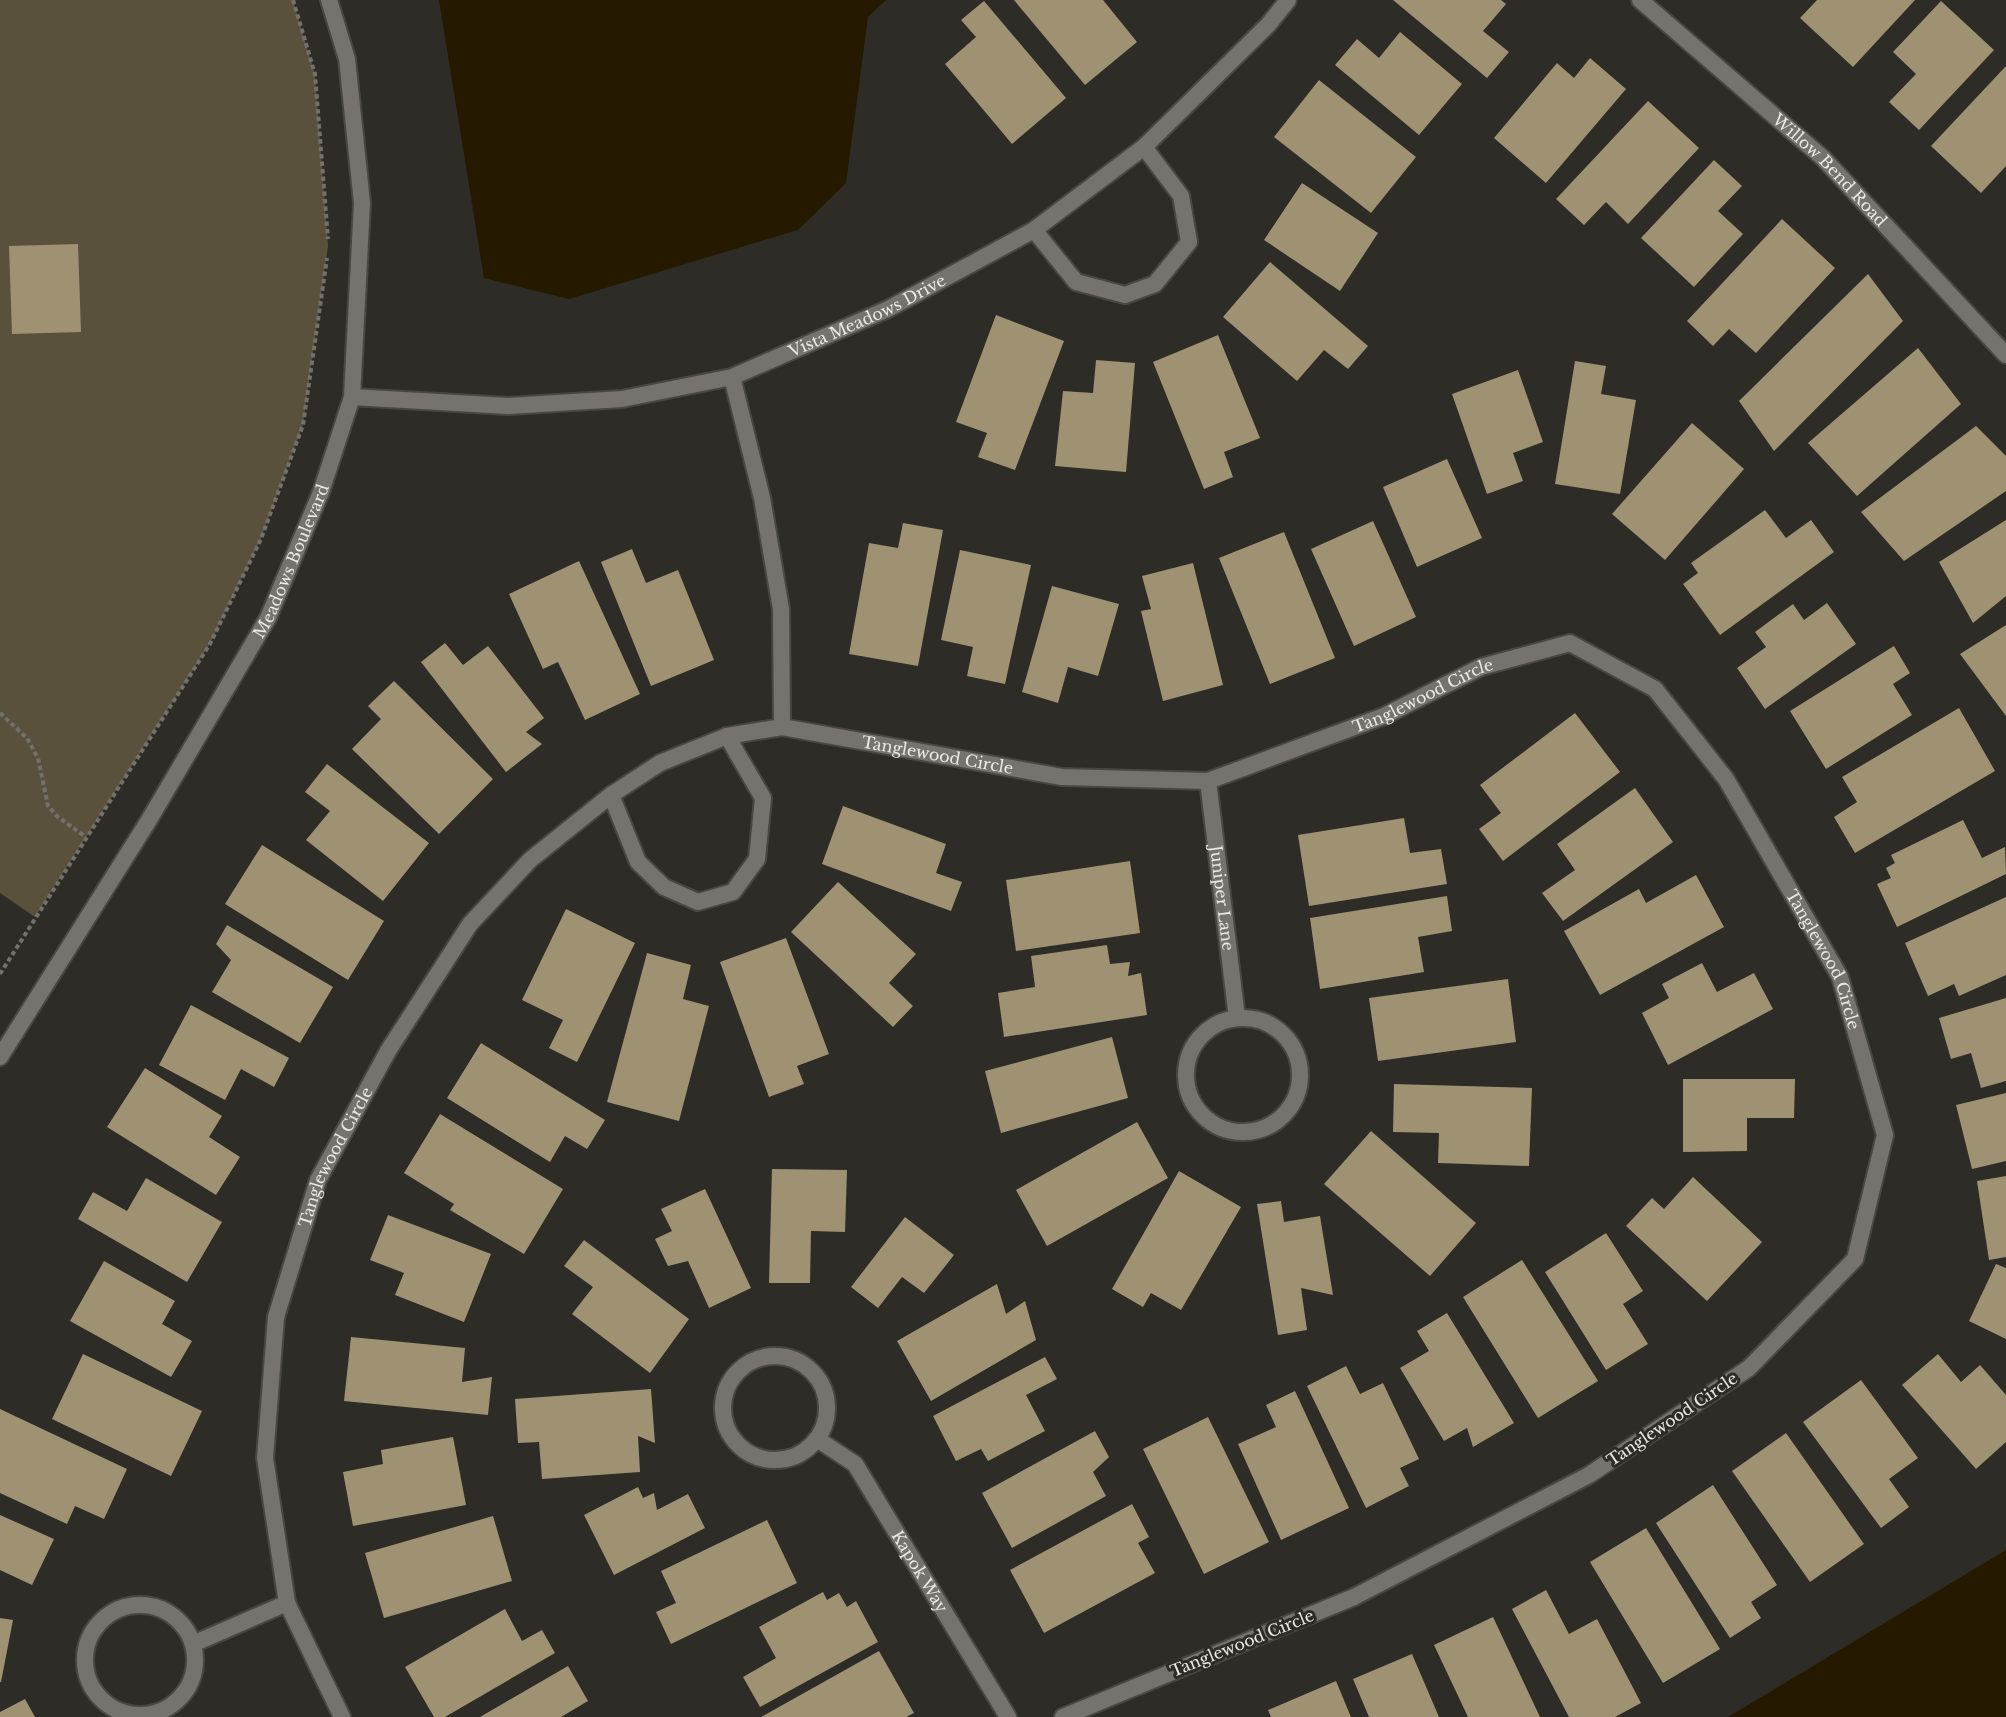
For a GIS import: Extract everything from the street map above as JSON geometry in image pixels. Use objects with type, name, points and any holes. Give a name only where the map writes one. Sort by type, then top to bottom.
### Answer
[{"type":"street","name":"Meadows Boulevard","points":[[0,1057],[148,820],[268,618],[321,492],[352,397],[362,203],[347,59],[329,0]]},
{"type":"street","name":"Vista Meadows Drive","points":[[352,397],[508,406],[622,399],[732,377],[888,309],[1034,230],[1144,147],[1268,26],[1288,0]]},
{"type":"street","name":"Willow Bend Road","points":[[1640,0],[1823,158],[2006,355]]},
{"type":"street","points":[[1034,230],[1076,282],[1125,295],[1155,284],[1189,242],[1181,196],[1144,147]]},
{"type":"street","points":[[732,377],[762,498],[780,609],[782,727]]},
{"type":"street","name":"Tanglewood Circle","points":[[342,1717],[287,1603],[265,1458],[276,1317],[318,1180],[388,1051],[470,924],[530,860],[611,795],[660,763],[727,736],[782,727],[1062,777],[1208,781],[1384,716],[1481,667],[1570,643],[1655,689],[1726,778],[1840,977],[1886,1135],[1855,1259],[1749,1368],[1589,1475],[1354,1597],[1063,1717]]},
{"type":"street","points":[[611,795],[638,862],[664,887],[699,902],[733,892],[757,859],[763,798],[727,736]]},
{"type":"street","name":"Juniper Lane","points":[[1208,781],[1237,1018]]},
{"type":"street","points":[[1237,1018],[1255,1018],[1272,1024],[1286,1036],[1296,1050],[1301,1068],[1300,1086],[1288,1110],[1267,1127],[1250,1132],[1232,1131],[1215,1125],[1201,1114],[1191,1099],[1186,1081],[1187,1063],[1199,1040],[1220,1022],[1237,1018]]},
{"type":"street","points":[[781,1356],[798,1361],[813,1372],[825,1396],[825,1423],[817,1439],[804,1452],[788,1459],[770,1460],[752,1455],[737,1444],[728,1430],[723,1412],[725,1394],[734,1377],[746,1365],[763,1357],[781,1356]]},
{"type":"street","name":"Kapok Way","points":[[817,1439],[855,1464],[1008,1717]]},
{"type":"street","points":[[193,1644],[287,1603]]},
{"type":"street","points":[[141,1604],[159,1608],[173,1616],[185,1629],[193,1644],[195,1661],[192,1678],[183,1693],[171,1706],[155,1713],[138,1715],[121,1712],[106,1704],[94,1691],[87,1675],[85,1658],[87,1641],[96,1626],[109,1614],[124,1607],[141,1604]]},
{"type":"path","points":[[293,0],[315,74],[328,246]]},
{"type":"path","points":[[0,974],[210,644],[261,539],[303,425],[327,256]]},
{"type":"path","points":[[0,713],[27,738],[38,758],[48,806],[58,817],[86,837]]},
{"type":"shaded area","points":[[0,0],[293,0],[315,74],[328,246],[303,425],[261,539],[210,644],[35,917],[0,893]]},
{"type":"shaded area","points":[[439,0],[886,0],[868,17],[846,183],[798,230],[569,299],[484,278]]},
{"type":"shaded area","points":[[2006,1550],[2006,1717],[1728,1717]]},
{"type":"building","points":[[1014,0],[1103,0],[1137,42],[1085,85]]},
{"type":"building","points":[[1393,0],[1501,0],[1506,4],[1483,31],[1509,52],[1487,78]]},
{"type":"building","points":[[1817,0],[1915,0],[1853,67],[1800,18]]},
{"type":"building","points":[[984,1],[1066,98],[1012,144],[945,64],[976,37],[961,20]]},
{"type":"building","points":[[1941,1],[1994,50],[1919,130],[1889,102],[1916,74],[1893,52]]},
{"type":"building","points":[[1400,32],[1462,84],[1419,135],[1335,65],[1357,39],[1379,58]]},
{"type":"building","points":[[1590,58],[1626,89],[1546,183],[1494,138],[1557,63],[1574,78]]},
{"type":"building","points":[[2006,66],[2006,166],[1981,193],[1931,146]]},
{"type":"building","points":[[1319,80],[1416,157],[1371,213],[1274,137]]},
{"type":"building","points":[[1648,101],[1699,148],[1628,224],[1606,202],[1584,225],[1556,199]]},
{"type":"building","points":[[1714,160],[1742,186],[1718,211],[1743,234],[1694,287],[1641,238]]},
{"type":"building","points":[[1302,183],[1378,233],[1340,291],[1264,240]]},
{"type":"building","points":[[1782,219],[1835,268],[1756,353],[1729,329],[1713,346],[1687,321]]},
{"type":"building","points":[[78,244],[81,332],[12,334],[9,246]]},
{"type":"building","points":[[1270,262],[1368,346],[1348,369],[1324,350],[1297,381],[1223,317]]},
{"type":"building","points":[[1868,274],[1903,321],[1774,451],[1739,401]]},
{"type":"building","points":[[996,315],[1064,341],[1015,470],[978,457],[987,433],[956,422]]},
{"type":"building","points":[[1218,335],[1260,438],[1224,452],[1233,477],[1204,489],[1153,362]]},
{"type":"building","points":[[1918,348],[1961,404],[1857,496],[1808,443]]},
{"type":"building","points":[[1096,360],[1135,363],[1126,472],[1055,466],[1063,391],[1093,393]]},
{"type":"building","points":[[1575,361],[1606,366],[1601,394],[1636,400],[1620,494],[1555,484]]},
{"type":"building","points":[[1518,370],[1543,442],[1513,453],[1523,481],[1487,494],[1452,394]]},
{"type":"building","points":[[1692,423],[1744,469],[1665,560],[1612,514]]},
{"type":"building","points":[[1976,426],[2006,456],[2006,491],[1904,561],[1861,512]]},
{"type":"building","points":[[1447,459],[1482,538],[1417,567],[1383,487]]},
{"type":"building","points":[[1765,510],[1786,538],[1811,520],[1834,552],[1720,635],[1683,584],[1698,573],[1691,563]]},
{"type":"building","points":[[2006,520],[2006,596],[1973,623],[1939,562]]},
{"type":"building","points":[[1373,521],[1416,617],[1354,646],[1311,549]]},
{"type":"building","points":[[903,523],[943,530],[918,666],[849,654],[869,543],[898,548]]},
{"type":"building","points":[[1284,532],[1335,658],[1270,684],[1219,558]]},
{"type":"building","points":[[632,549],[646,583],[678,570],[714,660],[651,686],[601,562]]},
{"type":"building","points":[[960,550],[1031,565],[1005,684],[967,676],[973,647],[941,640]]},
{"type":"building","points":[[579,561],[640,694],[585,720],[558,662],[543,669],[509,594]]},
{"type":"building","points":[[1193,563],[1223,685],[1163,701],[1141,611],[1151,609],[1142,576]]},
{"type":"building","points":[[1052,586],[1119,604],[1098,676],[1068,667],[1058,703],[1022,692]]},
{"type":"building","points":[[1827,603],[1856,644],[1765,709],[1737,668],[1766,647],[1755,632],[1793,604],[1804,620]]},
{"type":"building","points":[[2006,625],[2006,716],[1960,654]]},
{"type":"building","points":[[445,643],[463,665],[488,646],[544,718],[526,732],[542,744],[506,772],[421,662]]},
{"type":"building","points":[[1894,646],[1910,673],[1893,684],[1912,715],[1826,769],[1790,711]]},
{"type":"building","points":[[394,681],[493,779],[439,834],[352,749],[381,719],[368,706]]},
{"type":"building","points":[[1959,708],[1995,771],[1855,853],[1834,817],[1857,802],[1842,777]]},
{"type":"building","points":[[1575,713],[1620,772],[1503,861],[1479,829],[1501,813],[1480,785]]},
{"type":"building","points":[[327,764],[429,843],[383,901],[306,840],[330,811],[305,792]]},
{"type":"building","points":[[1635,788],[1673,842],[1563,921],[1542,893],[1575,870],[1557,844]]},
{"type":"building","points":[[843,806],[946,844],[936,873],[962,882],[951,911],[822,864]]},
{"type":"building","points":[[1404,818],[1410,853],[1441,849],[1447,884],[1309,906],[1298,835]]},
{"type":"building","points":[[1963,820],[1982,858],[2005,847],[2006,874],[1897,927],[1877,884],[1891,878],[1886,868],[1895,863],[1891,855]]},
{"type":"building","points":[[262,845],[384,921],[348,980],[225,904]]},
{"type":"building","points":[[1130,861],[1140,933],[1016,951],[1006,880]]},
{"type":"building","points":[[1696,875],[1724,927],[1600,995],[1564,931],[1639,889],[1646,903]]},
{"type":"building","points":[[838,882],[916,954],[889,983],[913,1006],[893,1027],[791,932]]},
{"type":"building","points":[[1447,896],[1452,931],[1418,937],[1424,972],[1320,989],[1310,918]]},
{"type":"building","points":[[2006,897],[2006,975],[1959,996],[1954,984],[1928,996],[1905,943]]},
{"type":"building","points":[[566,909],[635,943],[577,1062],[549,1048],[563,1020],[522,1000]]},
{"type":"building","points":[[227,925],[333,987],[300,1043],[212,992],[231,960],[216,944]]},
{"type":"building","points":[[786,938],[829,1054],[797,1066],[804,1084],[769,1097],[720,962]]},
{"type":"building","points":[[1107,945],[1110,964],[1130,962],[1128,976],[1141,973],[1147,1015],[1004,1037],[998,993],[1035,987],[1031,956]]},
{"type":"building","points":[[647,953],[691,965],[683,999],[709,1006],[679,1121],[607,1102]]},
{"type":"building","points":[[1702,963],[1717,992],[1754,973],[1773,1009],[1668,1065],[1642,1013],[1669,998],[1662,984]]},
{"type":"building","points":[[1508,979],[1516,1042],[1378,1061],[1369,998]]},
{"type":"building","points":[[2006,998],[2006,1081],[1981,1088],[1971,1053],[1951,1059],[1939,1018]]},
{"type":"building","points":[[191,1005],[289,1058],[274,1087],[241,1069],[225,1100],[159,1065]]},
{"type":"building","points":[[1112,1037],[1128,1098],[1001,1133],[985,1071]]},
{"type":"building","points":[[481,1043],[605,1120],[587,1149],[565,1136],[550,1162],[447,1098]]},
{"type":"building","points":[[145,1068],[222,1116],[209,1137],[240,1157],[216,1195],[107,1127]]},
{"type":"building","points":[[1683,1079],[1795,1079],[1794,1118],[1747,1118],[1747,1151],[1683,1152]]},
{"type":"building","points":[[1394,1084],[1532,1088],[1529,1166],[1438,1163],[1439,1133],[1393,1132]]},
{"type":"building","points":[[2006,1093],[2006,1161],[1972,1169],[1956,1105]]},
{"type":"building","points":[[440,1114],[563,1189],[524,1254],[450,1210],[454,1204],[404,1173]]},
{"type":"building","points":[[1137,1122],[1168,1178],[1047,1246],[1016,1190]]},
{"type":"building","points":[[1371,1131],[1476,1223],[1430,1276],[1324,1184]]},
{"type":"building","points":[[772,1169],[847,1170],[845,1232],[811,1231],[810,1283],[769,1283]]},
{"type":"building","points":[[1179,1171],[1241,1207],[1181,1310],[1151,1293],[1143,1307],[1112,1289]]},
{"type":"building","points":[[2006,1176],[2006,1257],[1989,1260],[1977,1181]]},
{"type":"building","points":[[1693,1177],[1762,1242],[1707,1301],[1626,1226],[1652,1198],[1664,1209]]},
{"type":"building","points":[[146,1178],[222,1222],[187,1282],[78,1219],[93,1192],[127,1211]]},
{"type":"building","points":[[705,1189],[751,1288],[709,1308],[688,1261],[668,1266],[655,1239],[672,1231],[661,1209]]},
{"type":"building","points":[[1281,1201],[1284,1222],[1320,1216],[1333,1295],[1301,1288],[1307,1330],[1278,1335],[1257,1204]]},
{"type":"building","points":[[388,1215],[491,1254],[464,1322],[395,1295],[404,1273],[370,1260]]},
{"type":"building","points":[[905,1217],[954,1255],[924,1293],[902,1277],[878,1308],[851,1287]]},
{"type":"building","points":[[1606,1233],[1643,1291],[1623,1304],[1648,1344],[1606,1370],[1545,1272]]},
{"type":"building","points":[[584,1240],[689,1319],[650,1373],[572,1314],[593,1287],[564,1266]]},
{"type":"building","points":[[1522,1260],[1598,1381],[1538,1418],[1463,1297]]},
{"type":"building","points":[[104,1261],[175,1301],[162,1324],[192,1341],[171,1377],[70,1321]]},
{"type":"building","points":[[1996,1264],[2006,1268],[2006,1339],[1969,1321]]},
{"type":"building","points":[[997,1284],[1006,1314],[1025,1301],[1036,1340],[931,1401],[897,1341]]},
{"type":"building","points":[[1447,1313],[1514,1423],[1473,1447],[1467,1428],[1444,1441],[1400,1368],[1429,1351],[1417,1331]]},
{"type":"building","points":[[351,1337],[465,1348],[462,1382],[492,1377],[488,1415],[344,1401]]},
{"type":"building","points":[[83,1354],[202,1411],[171,1476],[52,1419]]},
{"type":"building","points":[[1938,1354],[1961,1382],[1980,1365],[2006,1395],[2006,1442],[1976,1469],[1902,1385]]},
{"type":"building","points":[[1045,1357],[1057,1379],[1026,1395],[1045,1431],[988,1461],[981,1449],[956,1461],[933,1416]]},
{"type":"building","points":[[1346,1366],[1360,1394],[1383,1383],[1419,1459],[1400,1468],[1409,1486],[1366,1508],[1307,1386]]},
{"type":"building","points":[[1861,1380],[1918,1458],[1889,1479],[1909,1507],[1881,1528],[1803,1422]]},
{"type":"building","points":[[651,1389],[655,1443],[638,1436],[640,1472],[542,1479],[539,1442],[518,1443],[515,1399]]},
{"type":"building","points":[[1295,1391],[1349,1508],[1281,1540],[1238,1444],[1276,1427],[1266,1405]]},
{"type":"building","points":[[0,1409],[127,1469],[104,1519],[75,1506],[67,1524],[0,1493]]},
{"type":"building","points":[[1208,1417],[1269,1542],[1204,1574],[1143,1449]]},
{"type":"building","points":[[1095,1431],[1109,1457],[1093,1472],[1106,1496],[1012,1548],[982,1493]]},
{"type":"building","points":[[1786,1433],[1864,1544],[1810,1582],[1732,1471]]},
{"type":"building","points":[[453,1437],[466,1505],[353,1526],[343,1472],[383,1464],[381,1450]]},
{"type":"building","points":[[1713,1485],[1777,1585],[1751,1602],[1761,1618],[1730,1638],[1656,1523]]},
{"type":"building","points":[[638,1487],[643,1498],[654,1493],[657,1510],[688,1494],[705,1528],[614,1575],[584,1515]]},
{"type":"building","points":[[1132,1504],[1149,1537],[1138,1543],[1155,1573],[1044,1633],[1010,1570]]},
{"type":"building","points":[[0,1515],[54,1539],[32,1585],[0,1570]]},
{"type":"building","points":[[493,1516],[512,1581],[384,1618],[365,1553]]},
{"type":"building","points":[[767,1520],[797,1583],[671,1644],[656,1612],[676,1603],[661,1571]]},
{"type":"building","points":[[1646,1528],[1720,1649],[1663,1683],[1590,1562]]},
{"type":"building","points":[[1546,1590],[1569,1634],[1597,1619],[1641,1703],[1615,1717],[1569,1717],[1512,1609]]},
{"type":"building","points":[[823,1592],[827,1600],[839,1593],[847,1607],[856,1601],[878,1642],[760,1707],[743,1677],[776,1658],[759,1627]]},
{"type":"building","points":[[505,1609],[522,1641],[542,1630],[555,1653],[445,1717],[434,1717],[405,1667]]},
{"type":"building","points":[[1493,1617],[1540,1717],[1468,1717],[1434,1645]]},
{"type":"building","points":[[0,1618],[13,1620],[1,1682],[0,1682]]},
{"type":"building","points":[[879,1651],[914,1713],[906,1717],[761,1717]]},
{"type":"building","points":[[1412,1654],[1439,1717],[1369,1717],[1353,1679]]},
{"type":"building","points":[[568,1666],[588,1701],[561,1717],[480,1717]]},
{"type":"building","points":[[1336,1681],[1351,1717],[1271,1717],[1268,1710]]},
{"type":"building","points":[[25,1699],[35,1717],[0,1717],[0,1712]]}]
